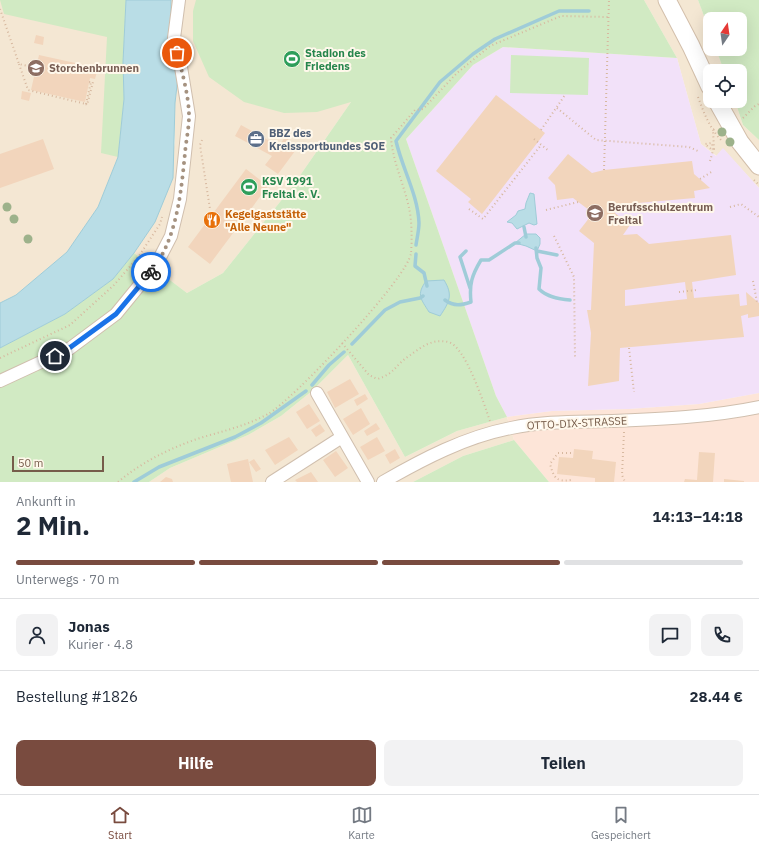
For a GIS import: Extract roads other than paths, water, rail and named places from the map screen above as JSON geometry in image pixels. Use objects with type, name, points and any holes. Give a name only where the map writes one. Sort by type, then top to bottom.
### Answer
[{"type":"main road","points":[[667,0],[692,46],[703,71]]},
{"type":"main road","points":[[720,108],[740,142],[759,166]]},
{"type":"street","points":[[0,381],[68,349],[116,314],[156,265],[171,236],[180,199],[189,116],[181,67],[174,38],[178,0]]},
{"type":"street","points":[[317,393],[368,482]]},
{"type":"street","name":"OTTO-DIX-STRASSE","points":[[383,482],[416,463],[461,443],[496,431],[540,423],[680,418],[759,407]]},
{"type":"street","points":[[272,482],[342,437]]},
{"type":"water","points":[[126,0],[171,0],[171,39],[179,68],[175,103],[173,178],[155,222],[134,253],[113,279],[65,314],[0,348],[0,303],[16,295],[67,252],[98,207],[118,157],[124,99],[123,62]]},
{"type":"water","points":[[530,193],[534,194],[537,224],[534,225],[529,223],[517,229],[512,223],[507,222],[516,215],[518,211],[525,209]]},
{"type":"water","points":[[526,234],[536,234],[540,238],[540,244],[537,251],[515,243]]},
{"type":"water","points":[[444,280],[449,290],[449,298],[440,316],[429,312],[420,294],[426,281]]},
{"type":"waterway","points":[[416,245],[419,226],[416,202],[396,141],[440,82],[473,54],[495,39],[559,11],[589,11]]},
{"type":"waterway","points":[[524,227],[526,237]]},
{"type":"waterway","points":[[445,300],[452,304],[458,305],[471,302],[470,290],[472,280],[475,270],[481,260],[489,260],[515,243],[519,243]]},
{"type":"waterway","points":[[536,248],[537,258],[541,268],[539,289],[553,297],[570,300]]},
{"type":"waterway","points":[[466,251],[460,257],[470,288]]},
{"type":"waterway","points":[[537,251],[557,255]]},
{"type":"waterway","points":[[416,254],[415,266],[424,273],[427,286]]},
{"type":"waterway","points":[[352,344],[385,310],[400,302],[423,296]]},
{"type":"waterway","points":[[312,385],[329,365],[344,352]]},
{"type":"waterway","points":[[134,482],[159,467],[235,437],[261,423],[306,391]]},
{"type":"place","name":"Stadion des Friedens","points":[[292,59]]},
{"type":"place","name":"Storchenbrunnen","points":[[36,68]]},
{"type":"place","name":"BBZ des Kreissportbundes SOE","points":[[256,139]]},
{"type":"place","name":"KSV 1991 Freital e. V.","points":[[249,187]]},
{"type":"place","name":"Berufsschulzentrum Freital","points":[[595,213]]},
{"type":"place","name":"Kegelgaststätte \"Alle Neune\"","points":[[212,220]]}]
